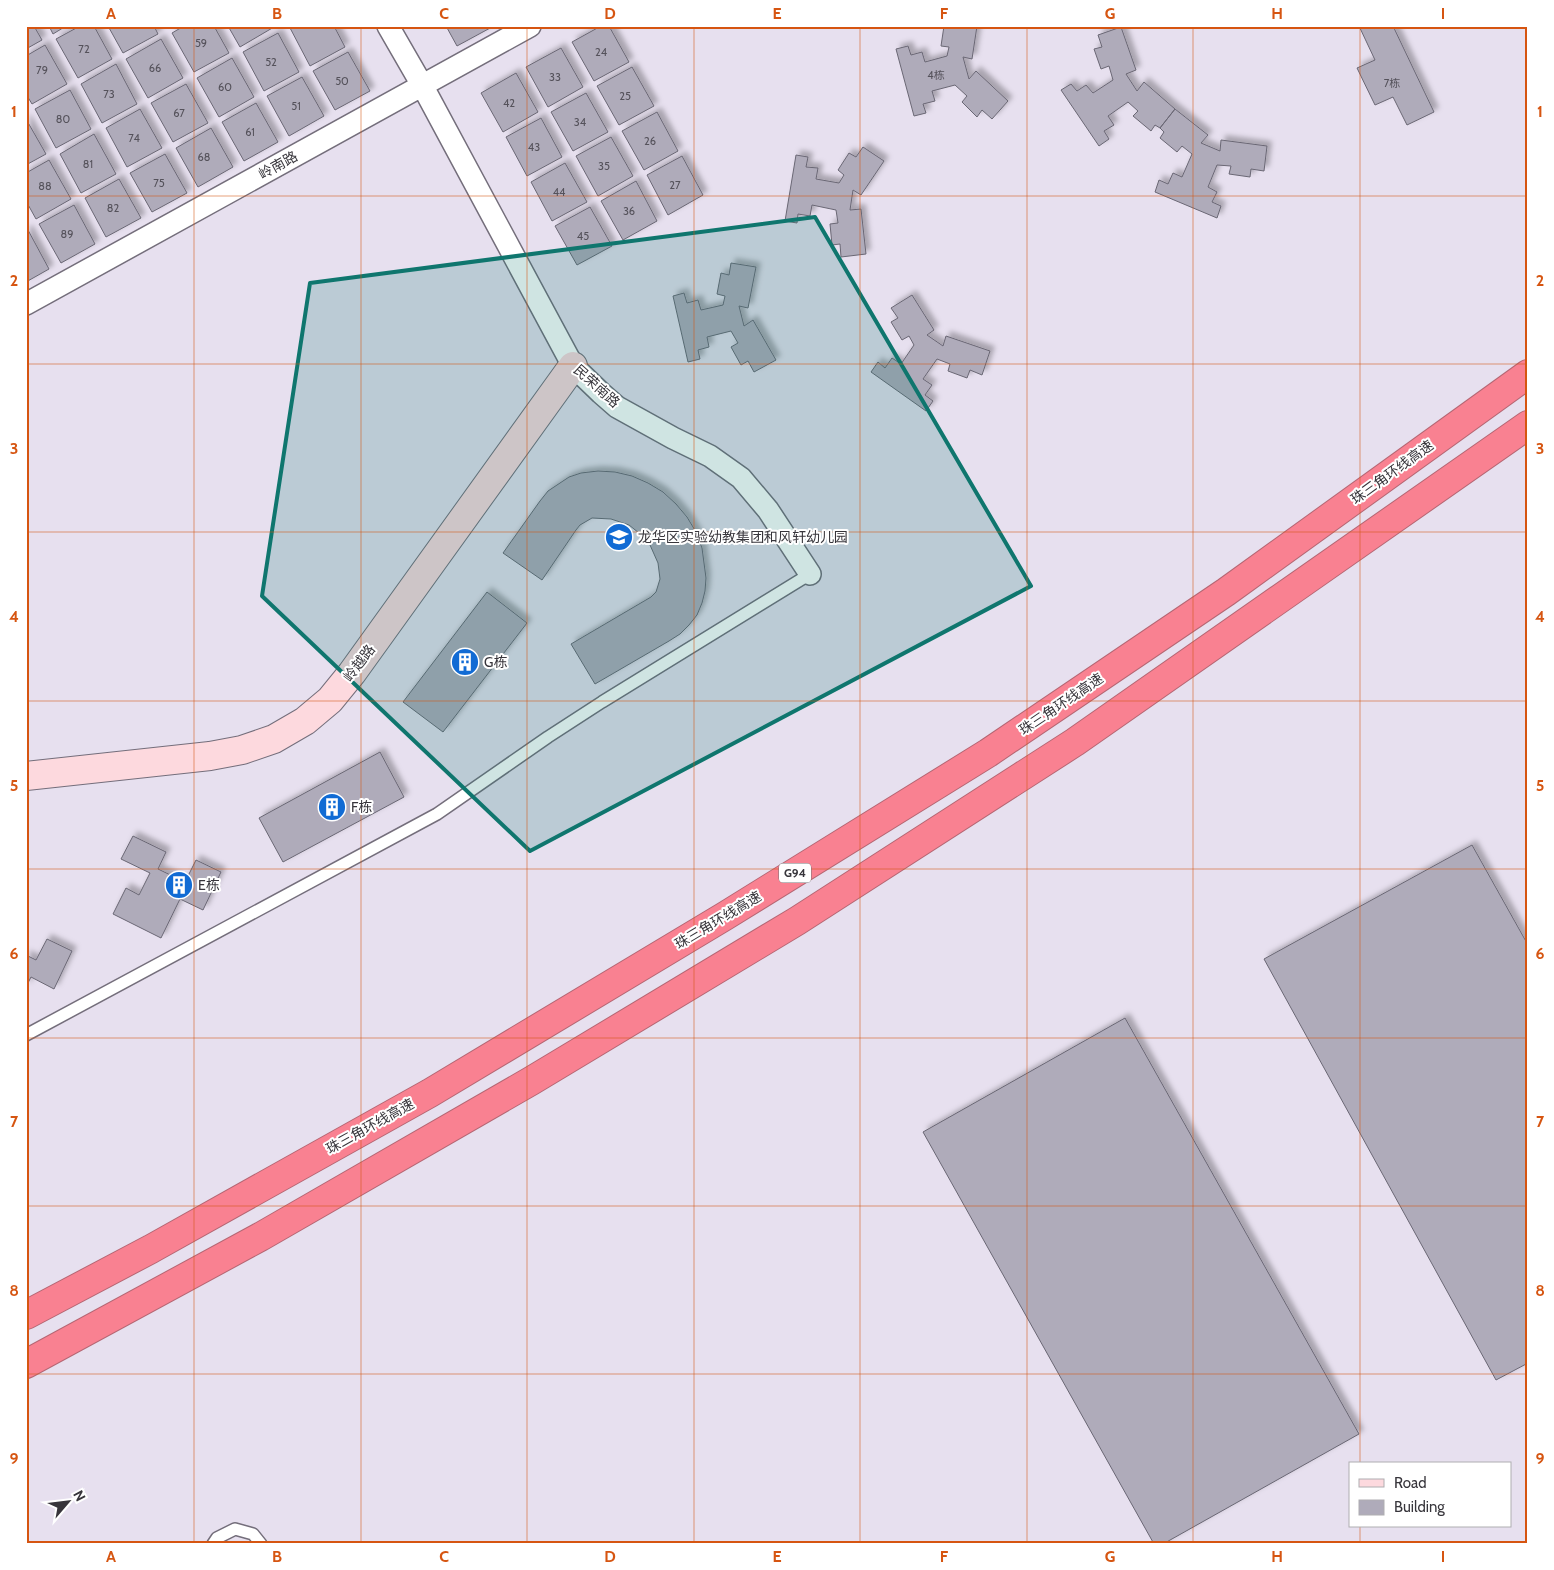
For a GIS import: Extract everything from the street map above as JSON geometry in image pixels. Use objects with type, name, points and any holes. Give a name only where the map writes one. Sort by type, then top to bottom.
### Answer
[{"type":"highway","points":[[1490,401],[1528,368]]},
{"type":"highway","name":"珠三角环线高速","points":[[26,1315],[151,1249],[430,1093],[725,916],[988,753],[1226,592],[1528,374]]},
{"type":"highway","points":[[26,1364],[260,1237],[532,1081],[797,921],[1075,742],[1528,425]]},
{"type":"street","name":"民荣南路","points":[[388,26],[422,85],[573,366],[617,407],[664,434],[710,456],[741,478],[768,510],[810,574]]},
{"type":"street","name":"岭南路","points":[[26,304],[530,26]]},
{"type":"street","name":"岭越路","points":[[28,772],[210,756],[242,750],[274,739],[305,721],[330,700],[352,673],[573,366]]},
{"type":"lane","points":[[26,1035],[437,814],[571,722],[810,574]]},
{"type":"lane","points":[[213,1544],[217,1538],[235,1529],[253,1534],[261,1544]]},
{"type":"highlighted area","points":[[815,217],[1031,586],[530,851],[262,596],[310,283]]},
{"type":"building","points":[[26,26],[34,26],[42,40],[26,49]]},
{"type":"building","points":[[49,26],[66,26],[53,34]]},
{"type":"building","points":[[80,26],[94,26],[112,59],[78,78],[56,39]]},
{"type":"building","points":[[108,26],[154,26],[158,34],[123,53]]},
{"type":"building","points":[[184,26],[214,26],[229,53],[194,72],[172,33]]},
{"type":"building","points":[[228,26],[274,26],[274,27],[240,47]]},
{"type":"building","points":[[289,26],[334,26],[345,47],[310,66]]},
{"type":"building","points":[[446,26],[491,26],[492,27],[457,46]]},
{"type":"building","points":[[601,26],[609,26],[629,62],[594,81],[572,42]]},
{"type":"building","points":[[944,26],[977,26],[972,59],[963,57],[969,79],[976,71],[1008,101],[992,119],[982,110],[977,117],[962,102],[967,96],[955,85],[932,91],[935,101],[923,104],[926,113],[914,116],[896,49],[908,46],[911,55],[922,52],[925,62],[947,56],[949,47],[941,46]]},
{"type":"building","points":[[1359,26],[1393,26],[1434,112],[1407,125],[1393,97],[1375,105],[1357,68],[1375,60]]},
{"type":"building","points":[[1121,27],[1136,70],[1126,74],[1137,91],[1144,82],[1175,109],[1160,128],[1155,125],[1151,131],[1133,116],[1138,111],[1128,102],[1108,116],[1114,125],[1104,131],[1109,139],[1099,146],[1061,90],[1071,84],[1077,91],[1086,85],[1093,93],[1113,80],[1109,66],[1101,69],[1094,49],[1102,47],[1098,35]]},
{"type":"building","points":[[278,33],[299,72],[264,91],[243,52]]},
{"type":"building","points":[[161,39],[183,78],[148,98],[126,59]]},
{"type":"building","points":[[45,45],[67,84],[32,104],[26,94],[26,56]]},
{"type":"building","points":[[561,48],[583,87],[548,107],[526,67]]},
{"type":"building","points":[[348,52],[370,91],[335,110],[313,71]]},
{"type":"building","points":[[232,58],[254,97],[219,117],[197,78]]},
{"type":"building","points":[[116,64],[137,104],[102,123],[81,84]]},
{"type":"building","points":[[632,67],[654,106],[619,125],[597,86]]},
{"type":"building","points":[[516,73],[538,112],[503,132],[481,93]]},
{"type":"building","points":[[302,77],[324,116],[289,136],[267,96]]},
{"type":"building","points":[[186,84],[208,123],[173,142],[151,103]]},
{"type":"building","points":[[70,90],[91,129],[56,148],[35,109]]},
{"type":"building","points":[[586,93],[608,132],[573,151],[551,112]]},
{"type":"building","points":[[256,103],[278,142],[244,161],[222,122]]},
{"type":"building","points":[[140,109],[162,148],[127,167],[106,128]]},
{"type":"building","points":[[1175,109],[1208,135],[1201,143],[1220,151],[1221,140],[1267,146],[1264,171],[1251,169],[1250,177],[1229,174],[1231,166],[1217,165],[1208,187],[1217,192],[1212,202],[1221,206],[1217,218],[1155,192],[1159,180],[1168,184],[1173,173],[1182,177],[1192,154],[1182,146],[1177,152],[1160,138],[1164,132],[1160,128]]},
{"type":"building","points":[[657,112],[678,151],[644,170],[622,131]]},
{"type":"building","points":[[541,118],[562,157],[527,176],[506,137]]},
{"type":"building","points":[[26,119],[46,154],[26,165]]},
{"type":"building","points":[[211,128],[233,167],[198,187],[176,148]]},
{"type":"building","points":[[94,134],[116,174],[81,193],[60,154]]},
{"type":"building","points":[[611,137],[633,176],[598,196],[576,156]]},
{"type":"building","points":[[863,147],[884,161],[861,195],[853,190],[850,210],[861,209],[866,254],[841,257],[840,244],[832,245],[830,224],[838,223],[836,210],[812,205],[810,216],[798,214],[797,223],[785,221],[796,155],[808,157],[806,167],[818,168],[816,179],[839,183],[844,175],[838,170],[849,153],[856,157]]},
{"type":"building","points":[[165,154],[187,193],[152,212],[130,173]]},
{"type":"building","points":[[682,156],[703,195],[668,215],[647,175]]},
{"type":"building","points":[[49,160],[71,199],[36,219],[26,201],[26,173]]},
{"type":"building","points":[[565,163],[587,202],[552,221],[531,182]]},
{"type":"building","points":[[119,179],[141,218],[106,237],[85,198]]},
{"type":"building","points":[[636,181],[657,221],[623,240],[601,201]]},
{"type":"building","points":[[74,205],[95,244],[61,263],[39,224]]},
{"type":"building","points":[[590,207],[612,246],[577,265],[555,226]]},
{"type":"building","points":[[28,230],[49,269],[26,282],[26,231]]},
{"type":"building","points":[[731,263],[756,267],[748,308],[739,306],[744,326],[753,320],[776,360],[754,372],[748,361],[741,365],[731,347],[738,343],[731,331],[707,337],[709,347],[698,350],[700,359],[688,362],[673,296],[684,293],[687,303],[698,300],[701,310],[723,305],[725,296],[717,294],[721,273],[729,275]]},
{"type":"building","points":[[912,295],[934,330],[927,335],[943,346],[946,336],[990,351],[982,375],[970,370],[967,378],[948,371],[950,364],[937,359],[923,379],[932,385],[925,395],[933,401],[926,411],[871,372],[878,362],[885,368],[892,358],[901,364],[914,345],[909,336],[902,340],[891,322],[898,318],[891,308]]},
{"type":"building","points":[[598,471],[632,476],[663,492],[676,504],[696,532],[702,548],[706,578],[705,591],[697,615],[680,634],[595,684],[571,644],[651,597],[656,592],[660,579],[658,563],[650,545],[644,537],[629,525],[611,519],[592,518],[580,525],[542,580],[503,553],[548,491],[569,477]]},
{"type":"building","name":"G栋","points":[[487,592],[527,623],[443,732],[403,702]]},
{"type":"building","name":"F栋","points":[[380,752],[404,797],[283,862],[259,818]]},
{"type":"building","name":"E栋","points":[[133,836],[166,852],[158,869],[185,882],[196,860],[221,872],[203,910],[180,899],[161,938],[113,914],[126,888],[139,895],[150,873],[121,859]]},
{"type":"building","points":[[1472,845],[1528,945],[1528,1363],[1496,1380],[1264,959]]},
{"type":"building","points":[[47,939],[72,951],[54,989],[31,977],[26,987],[26,955],[36,960]]},
{"type":"building","points":[[1125,1018],[1359,1434],[1163,1544],[1154,1544],[923,1132]]},
{"type":"place","name":"龙华区实验幼教集团和风轩幼儿园","points":[[619,537]]},
{"type":"place","name":"G栋","points":[[465,662]]},
{"type":"place","name":"F栋","points":[[332,807]]},
{"type":"place","name":"E栋","points":[[179,885]]}]
